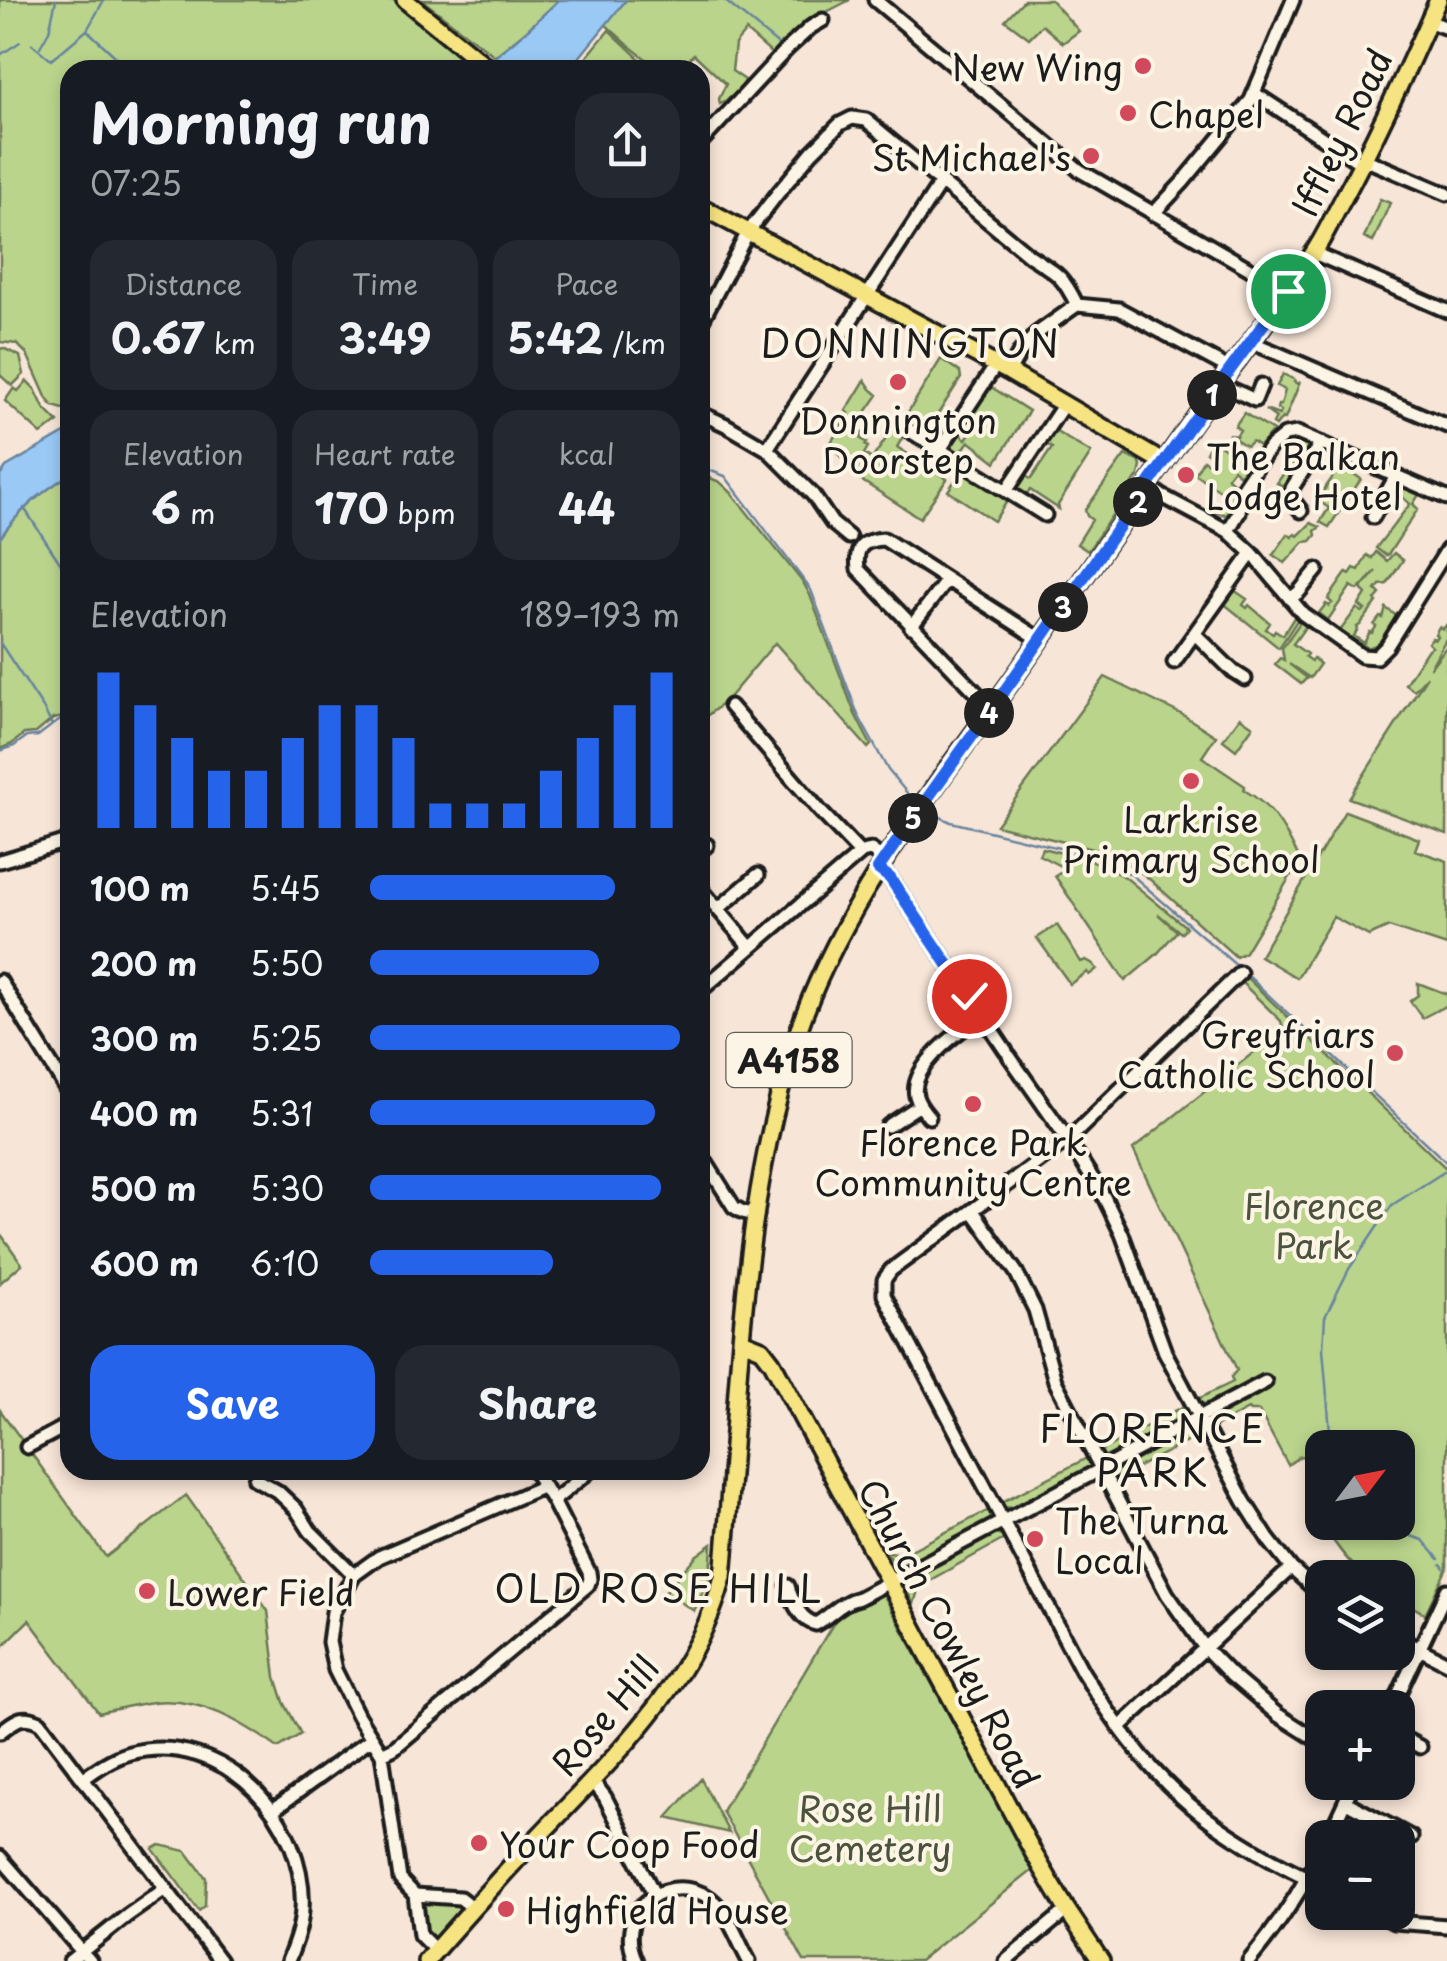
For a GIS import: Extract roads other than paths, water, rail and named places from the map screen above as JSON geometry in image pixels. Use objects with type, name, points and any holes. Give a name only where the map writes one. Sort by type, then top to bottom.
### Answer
[{"type":"main road","points":[[405,0],[478,60]]},
{"type":"main road","name":"Iffley Road","points":[[882,865],[1314,253],[1363,162],[1438,0]]},
{"type":"main road","points":[[710,211],[1002,368],[1164,464]]},
{"type":"main road","name":"A4158","points":[[742,1341],[757,1215],[784,1074],[839,936],[882,865]]},
{"type":"main road","name":"Church Cowley Road","points":[[742,1341],[762,1349],[772,1362],[1034,1854],[1101,1961]]},
{"type":"main road","name":"Rose Hill","points":[[430,1956],[667,1694],[696,1648],[718,1599],[723,1577],[742,1341]]},
{"type":"street","points":[[875,0],[1080,170],[1288,291]]},
{"type":"street","points":[[1153,214],[1254,94],[1293,0]]},
{"type":"street","points":[[710,131],[787,49],[823,20]]},
{"type":"street","points":[[1428,21],[1447,28]]},
{"type":"street","points":[[1254,94],[1363,162],[1447,194]]},
{"type":"street","points":[[710,305],[748,232],[812,152],[840,124],[852,118],[866,120],[1064,280],[1076,305]]},
{"type":"street","points":[[767,448],[941,182]]},
{"type":"street","points":[[1314,253],[1447,311]]},
{"type":"street","points":[[941,448],[1002,368],[1036,334],[1076,305],[1119,309],[1220,364]]},
{"type":"street","points":[[1250,342],[1447,426]]},
{"type":"street","points":[[1220,384],[1255,400],[1262,385]]},
{"type":"street","points":[[1007,490],[1064,404]]},
{"type":"street","points":[[710,418],[767,448],[849,536]]},
{"type":"street","points":[[902,426],[1045,515]]},
{"type":"street","points":[[1228,531],[1239,512],[1242,487],[1270,446],[1284,435],[1298,432],[1447,498]]},
{"type":"street","points":[[1301,511],[1292,499],[1292,488],[1322,443]]},
{"type":"street","points":[[1373,517],[1396,476]]},
{"type":"street","points":[[1149,486],[1228,531],[1252,553],[1303,614],[1362,656],[1376,657],[1387,646],[1447,550]]},
{"type":"street","points":[[992,709],[858,569],[856,556],[860,546],[884,539],[1041,640]]},
{"type":"street","points":[[1174,662],[1252,553]]},
{"type":"street","points":[[1290,599],[1318,570]]},
{"type":"street","points":[[912,627],[947,580]]},
{"type":"street","points":[[1195,634],[1245,679]]},
{"type":"street","points":[[730,706],[860,853]]},
{"type":"street","points":[[0,861],[60,843]]},
{"type":"street","points":[[710,982],[860,853],[871,850],[1104,1197],[1122,1234],[1155,1329],[1199,1418],[1268,1539],[1305,1581]]},
{"type":"street","points":[[718,909],[758,875]]},
{"type":"street","points":[[710,900],[750,948]]},
{"type":"street","points":[[1240,974],[1068,1140],[892,1270],[884,1280],[884,1295],[1100,1700],[1152,1768],[1190,1805],[1248,1845],[1305,1876]]},
{"type":"street","points":[[0,981],[60,1079]]},
{"type":"street","points":[[929,1118],[916,1096],[919,1076],[953,1036],[982,1015]]},
{"type":"street","points":[[888,1126],[920,1105]]},
{"type":"street","points":[[710,1169],[734,1206],[757,1215]]},
{"type":"street","points":[[973,1211],[1016,1272],[1034,1310],[1055,1382],[1167,1594],[1231,1676],[1305,1732]]},
{"type":"street","points":[[788,1586],[802,1616],[816,1624],[842,1602],[859,1598],[1264,1382]]},
{"type":"street","points":[[26,1447],[60,1429]]},
{"type":"street","points":[[257,1480],[296,1508],[310,1531],[354,1575]]},
{"type":"street","points":[[382,1754],[588,1586],[590,1572],[540,1480]]},
{"type":"street","points":[[553,1501],[579,1480]]},
{"type":"street","points":[[430,1956],[420,1935],[415,1895],[400,1879],[382,1754],[335,1670],[330,1642],[334,1612],[354,1575],[379,1557],[544,1486]]},
{"type":"street","points":[[1120,1727],[1291,1568]]},
{"type":"street","points":[[1401,1690],[1447,1590]]},
{"type":"street","points":[[1415,1646],[1447,1663]]},
{"type":"street","points":[[0,1732],[18,1719],[29,1717],[40,1722],[220,1961]]},
{"type":"street","points":[[273,1810],[372,1738]]},
{"type":"street","points":[[1415,1744],[1420,1746]]},
{"type":"street","points":[[83,1779],[130,1753],[158,1750],[205,1758],[252,1787],[273,1810],[293,1846],[300,1877],[302,1909],[288,1961]]},
{"type":"street","points":[[592,1780],[605,1797],[654,1894]]},
{"type":"street","points":[[1337,1820],[1346,1802],[1379,1820]]},
{"type":"street","points":[[0,1857],[86,1956]]},
{"type":"street","points":[[1250,1961],[1305,1883]]},
{"type":"street","points":[[70,1961],[86,1956],[166,1889]]},
{"type":"street","points":[[636,1961],[630,1949],[635,1915],[654,1894],[684,1889],[704,1894],[720,1907],[749,1961]]},
{"type":"street","points":[[415,1895],[460,1898],[472,1908]]},
{"type":"street","points":[[1006,1961],[1067,1910]]},
{"type":"street","points":[[1415,1924],[1447,1926]]},
{"type":"water","points":[[559,0],[626,0],[577,60],[491,60]]},
{"type":"water","points":[[60,436],[60,481],[32,502],[0,538],[0,476],[6,467]]},
{"type":"waterway","points":[[40,47],[49,31],[56,0]]},
{"type":"waterway","points":[[32,44],[51,60],[87,30],[104,0]]},
{"type":"waterway","points":[[724,0],[781,47]]},
{"type":"waterway","points":[[87,30],[119,60]]},
{"type":"waterway","points":[[0,55],[20,42]]},
{"type":"waterway","points":[[710,471],[725,476],[811,590],[858,715],[888,770],[907,793]]},
{"type":"waterway","points":[[24,508],[60,563]]},
{"type":"waterway","points":[[0,643],[52,725],[60,721]]},
{"type":"waterway","points":[[0,751],[26,737],[38,736],[51,726]]},
{"type":"waterway","points":[[934,814],[951,822],[1101,858],[1132,875],[1238,967]]},
{"type":"waterway","points":[[1244,972],[1447,1163]]},
{"type":"waterway","points":[[1330,1430],[1323,1349],[1325,1317],[1349,1269],[1392,1205],[1447,1170]]},
{"type":"waterway","points":[[1415,1537],[1423,1540],[1439,1559]]},
{"type":"waterway","points":[[1441,1564],[1444,1568]]},
{"type":"place","name":"New Wing","points":[[1143,66]]},
{"type":"place","name":"Chapel","points":[[1128,113]]},
{"type":"place","name":"St Michael's","points":[[1091,156]]},
{"type":"place","name":"Donnington Doorstep","points":[[898,382]]},
{"type":"place","name":"The Balkan Lodge Hotel","points":[[1186,475]]},
{"type":"place","name":"Larkrise Primary School","points":[[1191,781]]},
{"type":"place","name":"Greyfriars Catholic School","points":[[1395,1053]]},
{"type":"place","name":"Florence Park Community Centre","points":[[973,1104]]},
{"type":"place","name":"The Turna Local","points":[[1035,1539]]},
{"type":"place","name":"Lower Field","points":[[147,1591]]},
{"type":"place","name":"Your Coop Food","points":[[479,1843]]},
{"type":"place","name":"Highfield House","points":[[506,1909]]},
{"type":"district","name":"DONNINGTON","points":[[911,342]]},
{"type":"district","name":"FLORENCE PARK","points":[[1153,1449]]},
{"type":"district","name":"OLD ROSE HILL","points":[[659,1587]]},
{"type":"park label","name":"Florence Park","points":[[1314,1224]]},
{"type":"park label","name":"Rose Hill Cemetery","points":[[870,1827]]}]
